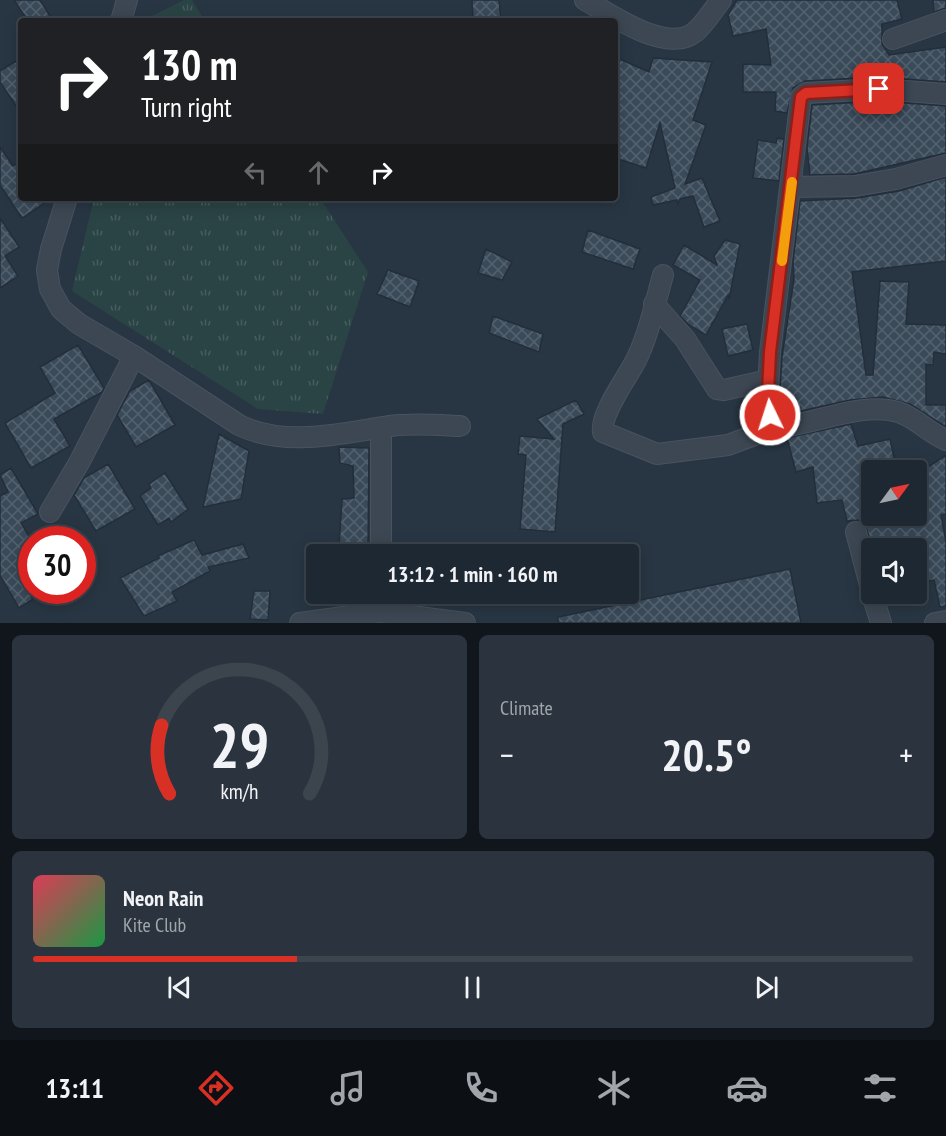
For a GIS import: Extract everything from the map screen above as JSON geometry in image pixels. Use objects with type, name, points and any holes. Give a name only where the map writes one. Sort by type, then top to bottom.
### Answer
[{"type":"street","points":[[122,18],[127,0]]},
{"type":"street","points":[[585,0],[652,36],[668,39],[682,38],[694,33],[721,0]]},
{"type":"street","points":[[893,39],[946,20]]},
{"type":"street","points":[[773,428],[768,380],[799,104],[803,94],[879,89],[946,94]]},
{"type":"street","points":[[791,187],[855,186],[896,179],[946,165]]},
{"type":"street","points":[[67,201],[51,249],[47,270],[50,289],[61,309],[79,324],[134,356],[239,425],[264,435],[332,436],[408,424],[460,426]]},
{"type":"street","points":[[663,275],[637,359],[614,399],[603,425],[603,432],[657,454],[728,445],[773,428],[824,420],[852,412],[894,411],[946,440]]},
{"type":"street","points":[[654,304],[686,339],[717,389],[724,390],[768,380]]},
{"type":"street","points":[[50,512],[80,461],[134,356]]},
{"type":"street","points":[[381,428],[381,544]]},
{"type":"street","points":[[856,532],[861,551]]},
{"type":"street","points":[[300,623],[376,604]]},
{"type":"street","points":[[384,604],[465,623]]},
{"type":"street","points":[[875,604],[881,623]]},
{"type":"street","points":[[936,623],[946,621]]},
{"type":"green space","points":[[184,0],[192,0],[203,18],[148,18]]},
{"type":"green space","points":[[93,201],[322,201],[368,272],[323,414],[258,409],[72,291]]},
{"type":"building","points":[[14,0],[40,0],[51,18],[26,18]]},
{"type":"building","points":[[472,0],[499,0],[501,18],[473,18]]},
{"type":"building","points":[[737,0],[897,0],[902,19],[882,24],[882,44],[889,55],[946,47],[946,82],[878,77],[805,81],[793,88],[787,113],[775,111],[776,92],[743,92],[743,64],[771,65],[766,29],[733,36],[728,15]]},
{"type":"building","points":[[933,0],[946,0],[946,8],[934,12]]},
{"type":"building","points":[[618,58],[649,72],[653,58],[712,62],[693,120],[706,125],[685,184],[702,178],[720,221],[704,227],[693,196],[680,199],[678,204],[677,200],[653,205],[651,197],[675,188],[660,123],[646,168],[618,159]]},
{"type":"building","points":[[16,61],[18,64],[18,109],[0,82],[0,71]]},
{"type":"building","points":[[879,101],[946,106],[946,153],[854,174],[810,175],[807,148],[812,105]]},
{"type":"building","points":[[777,138],[784,139],[779,181],[753,178],[758,140],[776,143]]},
{"type":"building","points":[[0,147],[13,166],[18,163],[18,201],[48,201],[22,218],[0,185]]},
{"type":"building","points":[[946,177],[946,261],[852,272],[866,375],[873,375],[880,281],[909,282],[906,324],[946,325],[946,354],[934,352],[933,365],[926,364],[926,405],[946,405],[946,427],[910,404],[883,397],[850,400],[783,415],[780,390],[782,357],[794,279],[793,262],[800,201],[857,198],[899,191]]},
{"type":"building","points":[[0,218],[19,247],[5,256],[18,276],[0,288]]},
{"type":"building","points":[[588,230],[640,249],[633,269],[582,252]]},
{"type":"building","points":[[725,240],[740,244],[729,299],[728,295],[706,335],[689,325],[680,316],[700,280],[673,265],[684,245],[717,265],[714,256]]},
{"type":"building","points":[[486,249],[512,262],[502,280],[478,273]]},
{"type":"building","points":[[388,270],[419,281],[410,307],[377,294]]},
{"type":"building","points":[[493,316],[543,334],[539,352],[489,333]]},
{"type":"building","points":[[747,324],[753,350],[728,356],[722,329]]},
{"type":"building","points":[[78,345],[104,388],[102,392],[54,419],[70,446],[31,468],[5,423],[55,393],[40,367]]},
{"type":"building","points":[[149,380],[175,425],[136,447],[117,415],[130,391]]},
{"type":"building","points":[[576,400],[584,414],[563,424],[555,532],[520,529],[526,455],[518,454],[520,436],[554,439],[537,419]]},
{"type":"building","points":[[851,424],[858,446],[890,439],[895,460],[861,460],[861,521],[847,521],[842,500],[817,503],[813,467],[796,472],[787,438]]},
{"type":"building","points":[[219,434],[249,451],[241,499],[203,507]]},
{"type":"building","points":[[339,447],[369,448],[368,544],[339,544],[342,499],[354,498],[353,466],[340,463]]},
{"type":"building","points":[[946,455],[946,514],[941,515],[946,542],[946,606],[940,607],[934,580],[927,581],[927,538],[869,538],[866,526],[927,526],[927,468]]},
{"type":"building","points":[[108,464],[135,509],[96,531],[96,526],[93,526],[74,495],[84,478]]},
{"type":"building","points":[[11,468],[38,514],[21,523],[23,526],[18,526],[18,604],[26,604],[19,608],[0,575],[0,496],[8,492],[0,475]]},
{"type":"building","points":[[165,473],[188,509],[171,522],[169,518],[158,525],[140,496],[151,488],[149,484]]},
{"type":"building","points":[[194,540],[202,555],[243,544],[249,558],[208,567],[210,571],[172,592],[177,601],[144,616],[120,578],[159,558],[158,556]]},
{"type":"building","points":[[790,569],[801,623],[558,623],[558,617],[621,604],[639,604],[639,600]]},
{"type":"building","points":[[254,591],[270,591],[268,620],[250,619]]},
{"type":"slow traffic","points":[[782,261],[792,182]]},
{"type":"route","points":[[770,415],[768,392],[770,352],[801,97],[806,93],[879,89]]}]
